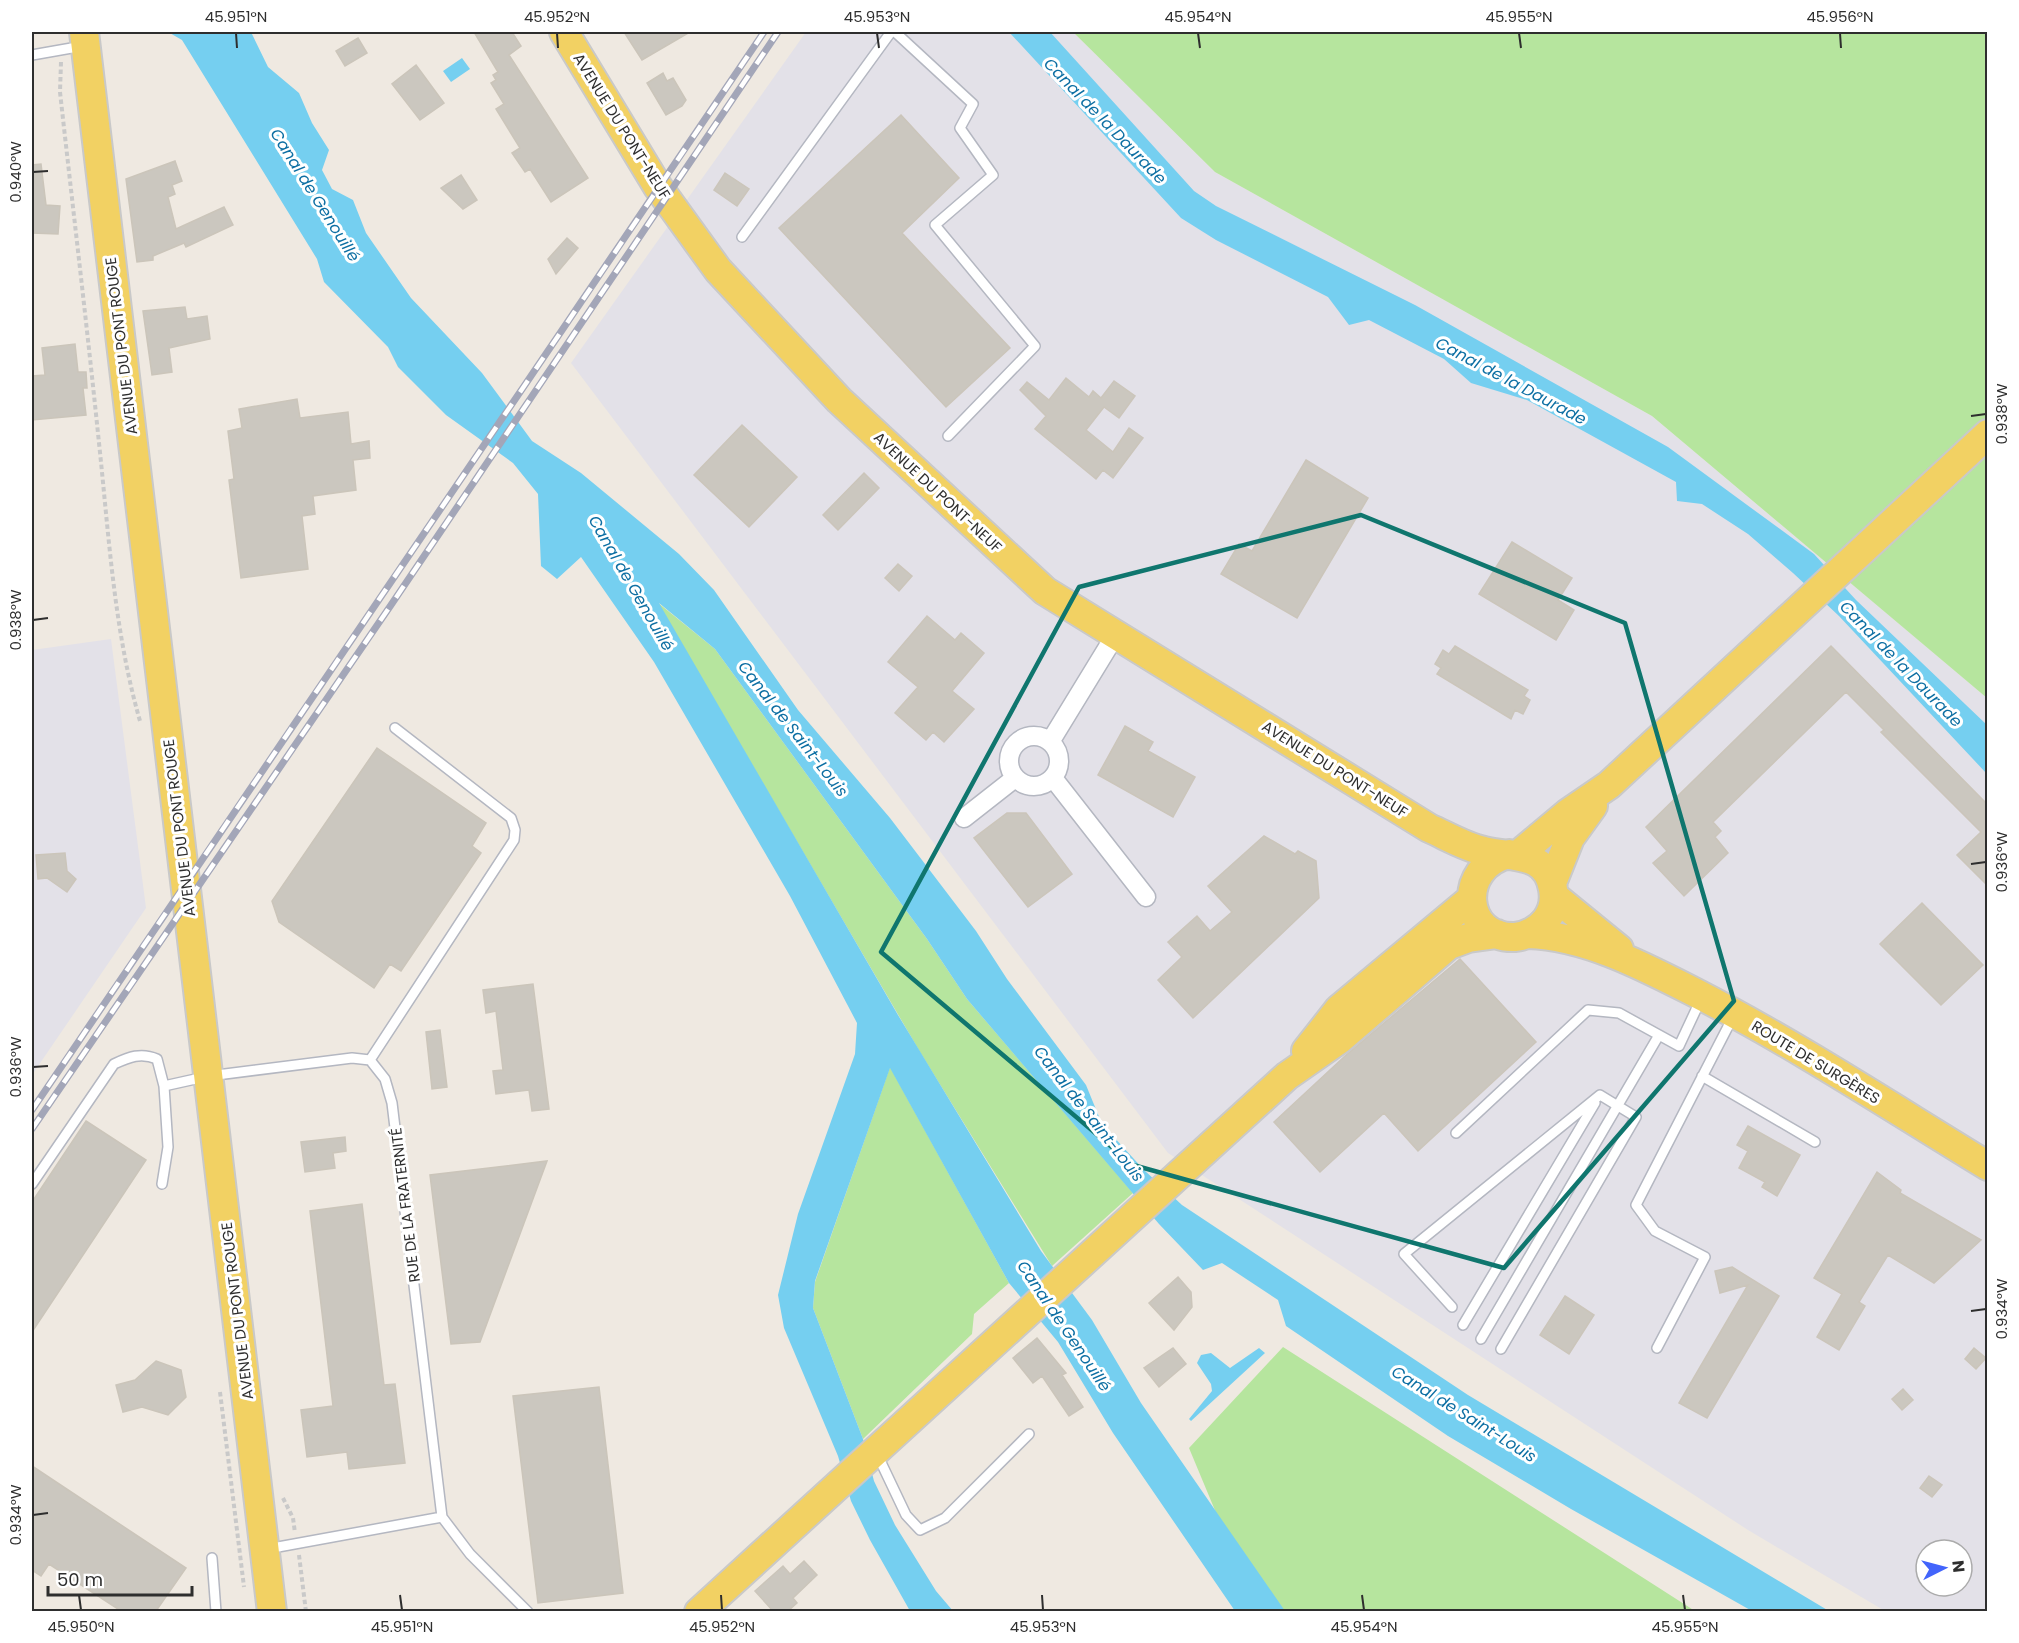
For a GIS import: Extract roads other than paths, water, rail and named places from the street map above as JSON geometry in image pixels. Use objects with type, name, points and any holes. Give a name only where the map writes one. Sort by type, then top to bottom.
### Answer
[{"type":"main road","name":"AVENUE DU PONT-NEUF","points":[[564,32],[658,187],[718,270],[839,400],[1046,591],[1429,828]]},
{"type":"main road","name":"AVENUE DU PONT ROUGE","points":[[77,42],[209,1076],[272,1611]]},
{"type":"main road","points":[[1287,1076],[1339,1009],[1472,892],[1486,864],[1514,854],[1609,785],[1988,434]]},
{"type":"main road","points":[[1528,934],[1547,919],[1553,889],[1570,838],[1609,785]]},
{"type":"main road","points":[[1429,828],[1485,852],[1514,854],[1540,864],[1553,889],[1585,924],[1640,964]]},
{"type":"main road","points":[[1429,828],[1460,865],[1472,892],[1479,920],[1497,934],[1507,937],[1528,934],[1548,935],[1640,964]]},
{"type":"main road","points":[[699,1611],[1287,1076],[1340,1039],[1449,945],[1468,938],[1497,934]]},
{"type":"main road","name":"ROUTE DE SURGÈRES","points":[[1640,964],[1735,1013],[1988,1166]]},
{"type":"street","points":[[1050,742],[1116,634]]},
{"type":"street","points":[[1035,736],[1050,742],[1059,756],[1059,764],[1053,778],[1038,786],[1030,786],[1015,778],[1010,755],[1020,741],[1035,736]]},
{"type":"street","points":[[964,818],[1015,778]]},
{"type":"street","points":[[1053,778],[1146,897]]},
{"type":"lane","points":[[742,237],[893,32],[973,104],[960,128],[993,175],[935,225],[1035,346],[948,436]]},
{"type":"lane","points":[[32,55],[77,42]]},
{"type":"lane","points":[[164,1086],[209,1076],[352,1058],[370,1060],[513,840],[515,830],[511,818],[395,728]]},
{"type":"lane","points":[[1456,1133],[1588,1010],[1619,1013],[1679,1046],[1702,997]]},
{"type":"lane","points":[[1657,1348],[1705,1257],[1655,1231],[1636,1205],[1735,1013]]},
{"type":"lane","points":[[1481,1339],[1659,1035]]},
{"type":"lane","points":[[32,1184],[114,1064],[133,1055],[149,1055],[157,1059],[164,1086],[168,1147],[162,1184]]},
{"type":"lane","name":"RUE DE LA FRATERNITÉ","points":[[370,1060],[385,1079],[392,1103],[442,1517]]},
{"type":"lane","points":[[1702,1076],[1815,1142]]},
{"type":"lane","points":[[1502,1349],[1636,1117],[1600,1095]]},
{"type":"lane","points":[[1452,1307],[1404,1254],[1600,1095]]},
{"type":"lane","points":[[1463,1326],[1600,1095]]},
{"type":"lane","points":[[872,1455],[906,1515],[920,1530],[945,1518],[1029,1434]]},
{"type":"lane","points":[[264,1550],[442,1517],[470,1554],[528,1611]]},
{"type":"lane","points":[[212,1558],[216,1611]]},
{"type":"water","points":[[168,32],[251,32],[268,67],[299,93],[312,123],[329,150],[322,170],[332,189],[353,200],[366,233],[411,298],[482,373],[532,441],[581,473],[679,554],[714,590],[798,710],[890,818],[976,931],[1007,979],[1086,1085],[1102,1124],[1144,1170],[1182,1205],[1468,1395],[1829,1611],[1752,1611],[1571,1509],[1448,1436],[1286,1326],[1278,1300],[1222,1263],[1203,1270],[1159,1224],[967,999],[927,939],[715,649],[659,603],[898,1015],[1041,1251],[1092,1320],[1141,1403],[1285,1611],[1235,1611],[1113,1433],[1058,1342],[1009,1283],[890,1068],[815,1281],[813,1308],[863,1439],[874,1481],[895,1525],[936,1591],[953,1611],[910,1611],[851,1501],[838,1456],[784,1328],[778,1295],[798,1214],[855,1054],[857,1023],[790,896],[654,662],[581,557],[557,579],[541,566],[538,494],[513,463],[446,415],[398,367],[388,347],[324,282],[317,259],[182,40]]},
{"type":"water","name":"Canal de la Daurade","points":[[1009,32],[1050,32],[1194,191],[1216,206],[1415,305],[1668,447],[1814,554],[1856,600],[1987,725],[1987,774],[1839,616],[1748,534],[1702,504],[1677,501],[1676,482],[1527,400],[1471,383],[1444,359],[1369,320],[1349,325],[1328,297],[1216,240],[1181,218]]},
{"type":"water","points":[[462,58],[470,69],[451,82],[443,71]]},
{"type":"water","points":[[1259,1348],[1265,1353],[1191,1421],[1189,1419],[1212,1391],[1211,1384],[1197,1363],[1201,1355],[1211,1353],[1230,1368]]},
{"type":"railway","points":[[32,1110],[764,32]]},
{"type":"railway","points":[[32,1129],[391,605],[778,32]]},
{"type":"water label","name":"Canal de Genouillé","points":[[315,195]]},
{"type":"water label","name":"Canal de Genouillé","points":[[631,583]]},
{"type":"water label","name":"Canal de Saint-Louis","points":[[793,729]]},
{"type":"water label","name":"Canal de Saint-Louis","points":[[1089,1114]]},
{"type":"water label","name":"Canal de Genouillé","points":[[1064,1326]]},
{"type":"water label","name":"Canal de Saint-Louis","points":[[1464,1414]]}]
